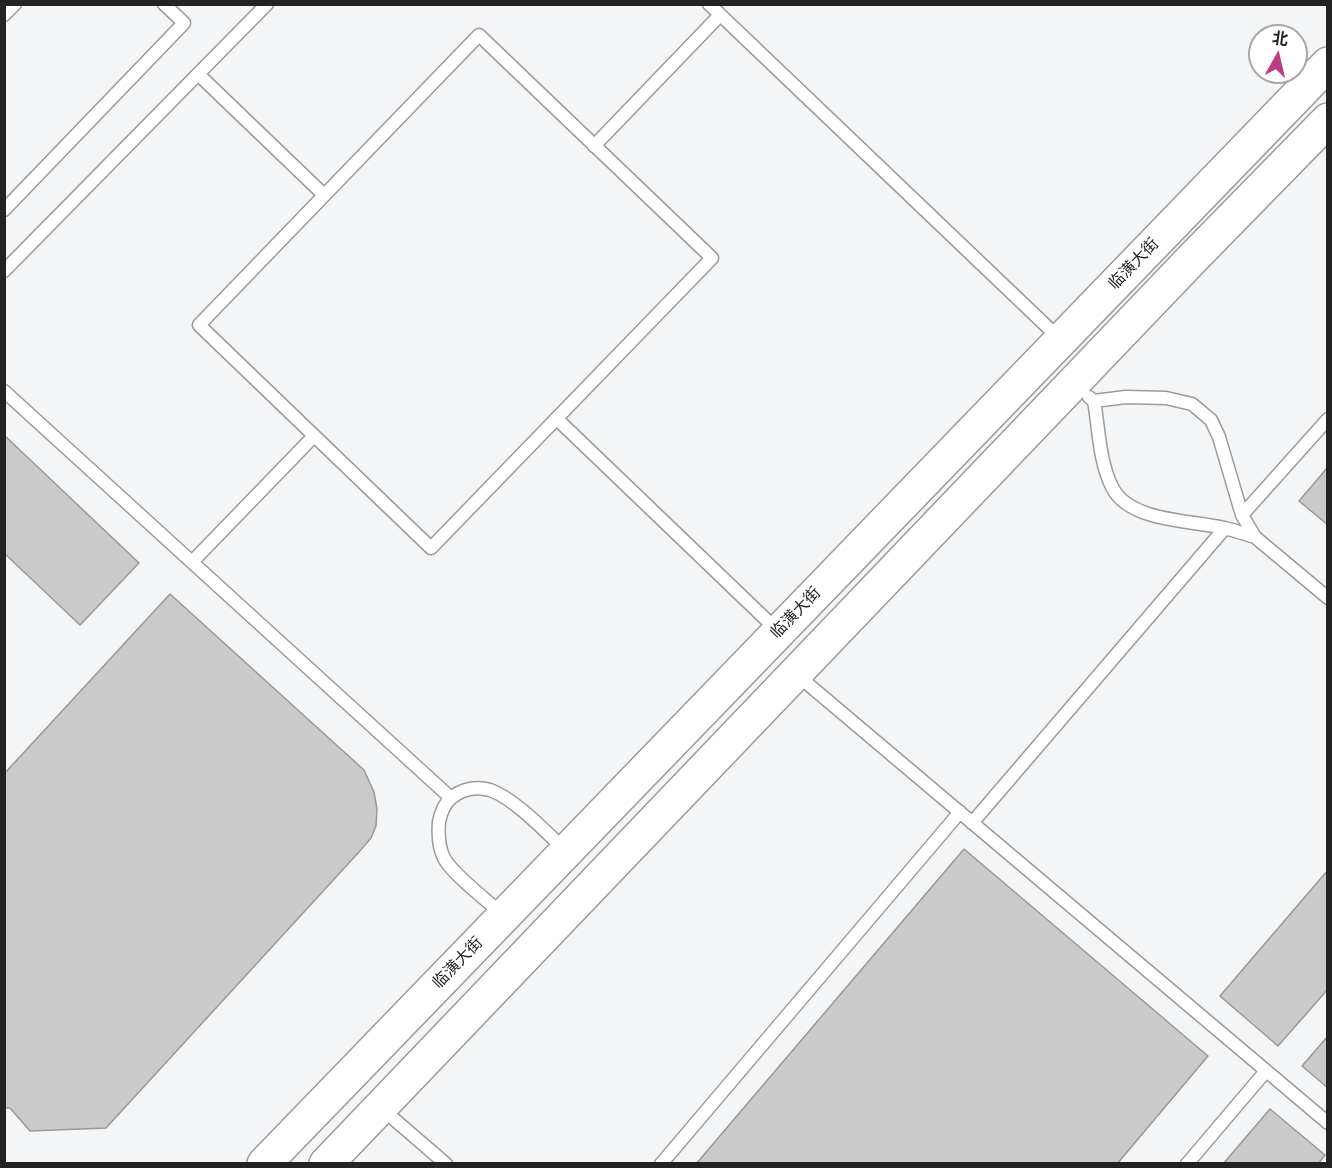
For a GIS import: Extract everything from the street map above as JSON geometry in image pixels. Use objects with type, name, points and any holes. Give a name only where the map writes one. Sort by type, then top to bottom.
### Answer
[{"type":"main road","name":"临潢大街","points":[[264,1164],[1328,64]]},
{"type":"main road","points":[[326,1164],[795,673],[1084,392],[1328,120]]},
{"type":"lane","points":[[4,15],[15,4]]},
{"type":"lane","points":[[4,210],[184,23],[164,4]]},
{"type":"lane","points":[[4,271],[267,4]]},
{"type":"lane","points":[[709,4],[1061,339]]},
{"type":"lane","points":[[594,146],[720,15]]},
{"type":"lane","points":[[479,35],[712,258],[431,548],[199,325],[324,195],[479,35]]},
{"type":"lane","points":[[198,74],[324,195]]},
{"type":"lane","points":[[4,391],[451,798]]},
{"type":"lane","points":[[1255,537],[1225,528],[1162,519],[1118,497],[1111,485],[1084,392],[1126,397],[1166,398],[1192,404],[1211,420],[1219,437],[1242,514],[1255,537],[1328,598]]},
{"type":"lane","points":[[557,419],[778,632]]},
{"type":"lane","points":[[1242,514],[1328,419]]},
{"type":"lane","points":[[192,562],[314,436]]},
{"type":"lane","points":[[972,823],[1225,528]]},
{"type":"lane","points":[[795,673],[1328,1123]]},
{"type":"lane","points":[[503,916],[456,873],[444,858],[437,837],[440,818],[446,803],[459,792],[477,788],[491,790],[510,801],[566,851]]},
{"type":"lane","points":[[661,1164],[960,812]]},
{"type":"lane","points":[[1187,1164],[1266,1071]]},
{"type":"lane","points":[[380,1107],[446,1164]]},
{"type":"building","points":[[4,435],[139,563],[80,625],[4,553]]},
{"type":"building","points":[[1328,467],[1328,525],[1299,501]]},
{"type":"building","points":[[170,594],[364,770],[374,792],[377,809],[376,826],[371,838],[359,852],[106,1128],[30,1131],[10,1108],[4,1108],[4,774]]},
{"type":"building","points":[[964,849],[1208,1056],[1117,1164],[696,1164]]},
{"type":"building","points":[[1328,870],[1328,989],[1278,1046],[1220,996]]},
{"type":"building","points":[[1328,1036],[1328,1088],[1302,1066]]},
{"type":"building","points":[[1270,1109],[1325,1155],[1318,1164],[1223,1164]]}]
